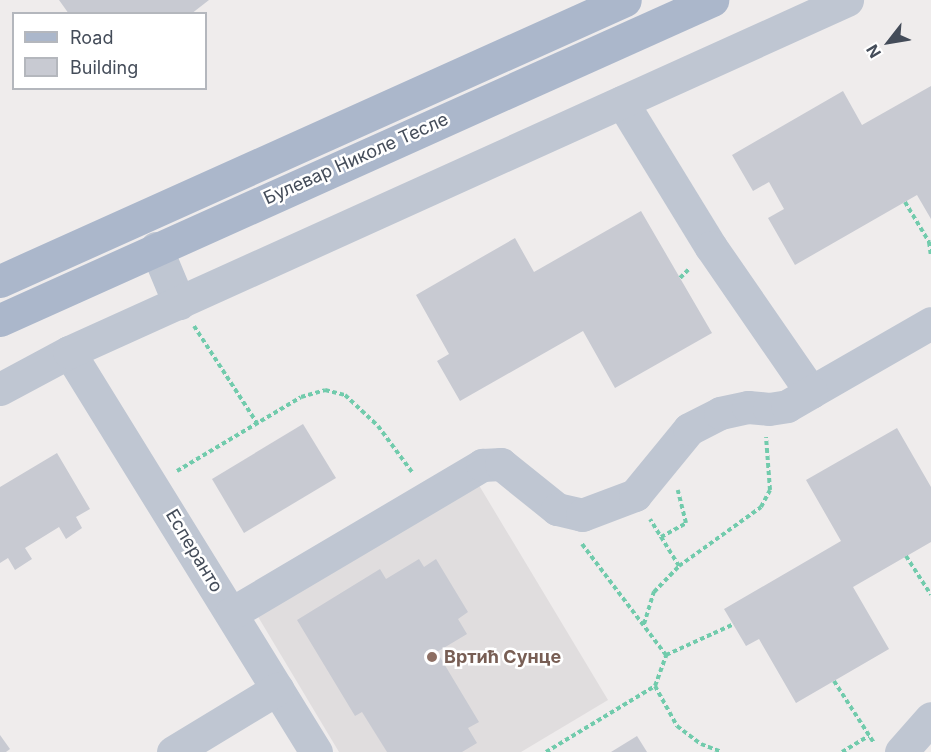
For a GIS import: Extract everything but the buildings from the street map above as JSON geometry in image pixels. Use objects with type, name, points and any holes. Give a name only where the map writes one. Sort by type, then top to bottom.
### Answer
[{"type":"main road","name":"Булевар Николе Тесле","points":[[0,281],[625,0]]},
{"type":"main road","name":"Булевар Николе Тесле","points":[[0,320],[712,0]]},
{"type":"street","points":[[0,389],[69,352],[847,0]]},
{"type":"street","points":[[622,102],[711,247],[799,399]]},
{"type":"street","points":[[156,248],[178,303]]},
{"type":"street","points":[[232,613],[483,465],[501,464],[557,510],[582,515],[635,495],[690,429],[720,413],[748,407],[769,409],[799,399],[922,336]]},
{"type":"street","name":"Есперанто","points":[[69,352],[316,752]]},
{"type":"street","points":[[173,752],[277,688]]},
{"type":"street","points":[[901,752],[931,718]]},
{"type":"path","points":[[905,202],[929,242],[931,256]]},
{"type":"path","points":[[178,303],[257,423]]},
{"type":"path","points":[[153,485],[257,423],[309,395],[325,390],[345,395],[378,426],[410,471],[456,483]]},
{"type":"path","points":[[644,625],[654,592],[679,566],[760,507],[770,489],[766,437],[773,421],[799,399]]},
{"type":"path","points":[[661,537],[686,523],[677,484]]},
{"type":"path","points":[[635,495],[679,566]]},
{"type":"path","points":[[557,510],[666,655]]},
{"type":"path","points":[[906,556],[931,595]]},
{"type":"path","points":[[546,752],[655,686],[666,655],[734,624]]},
{"type":"path","points":[[834,681],[879,752]]},
{"type":"path","points":[[655,686],[676,726],[701,744],[722,752]]},
{"type":"path","points":[[842,752],[870,736]]},
{"type":"shaded area","name":"Вртић Сунце","points":[[477,482],[608,700],[521,752],[339,752],[257,615]]},
{"type":"place","name":"Вртић Сунце","points":[[432,657]]}]
